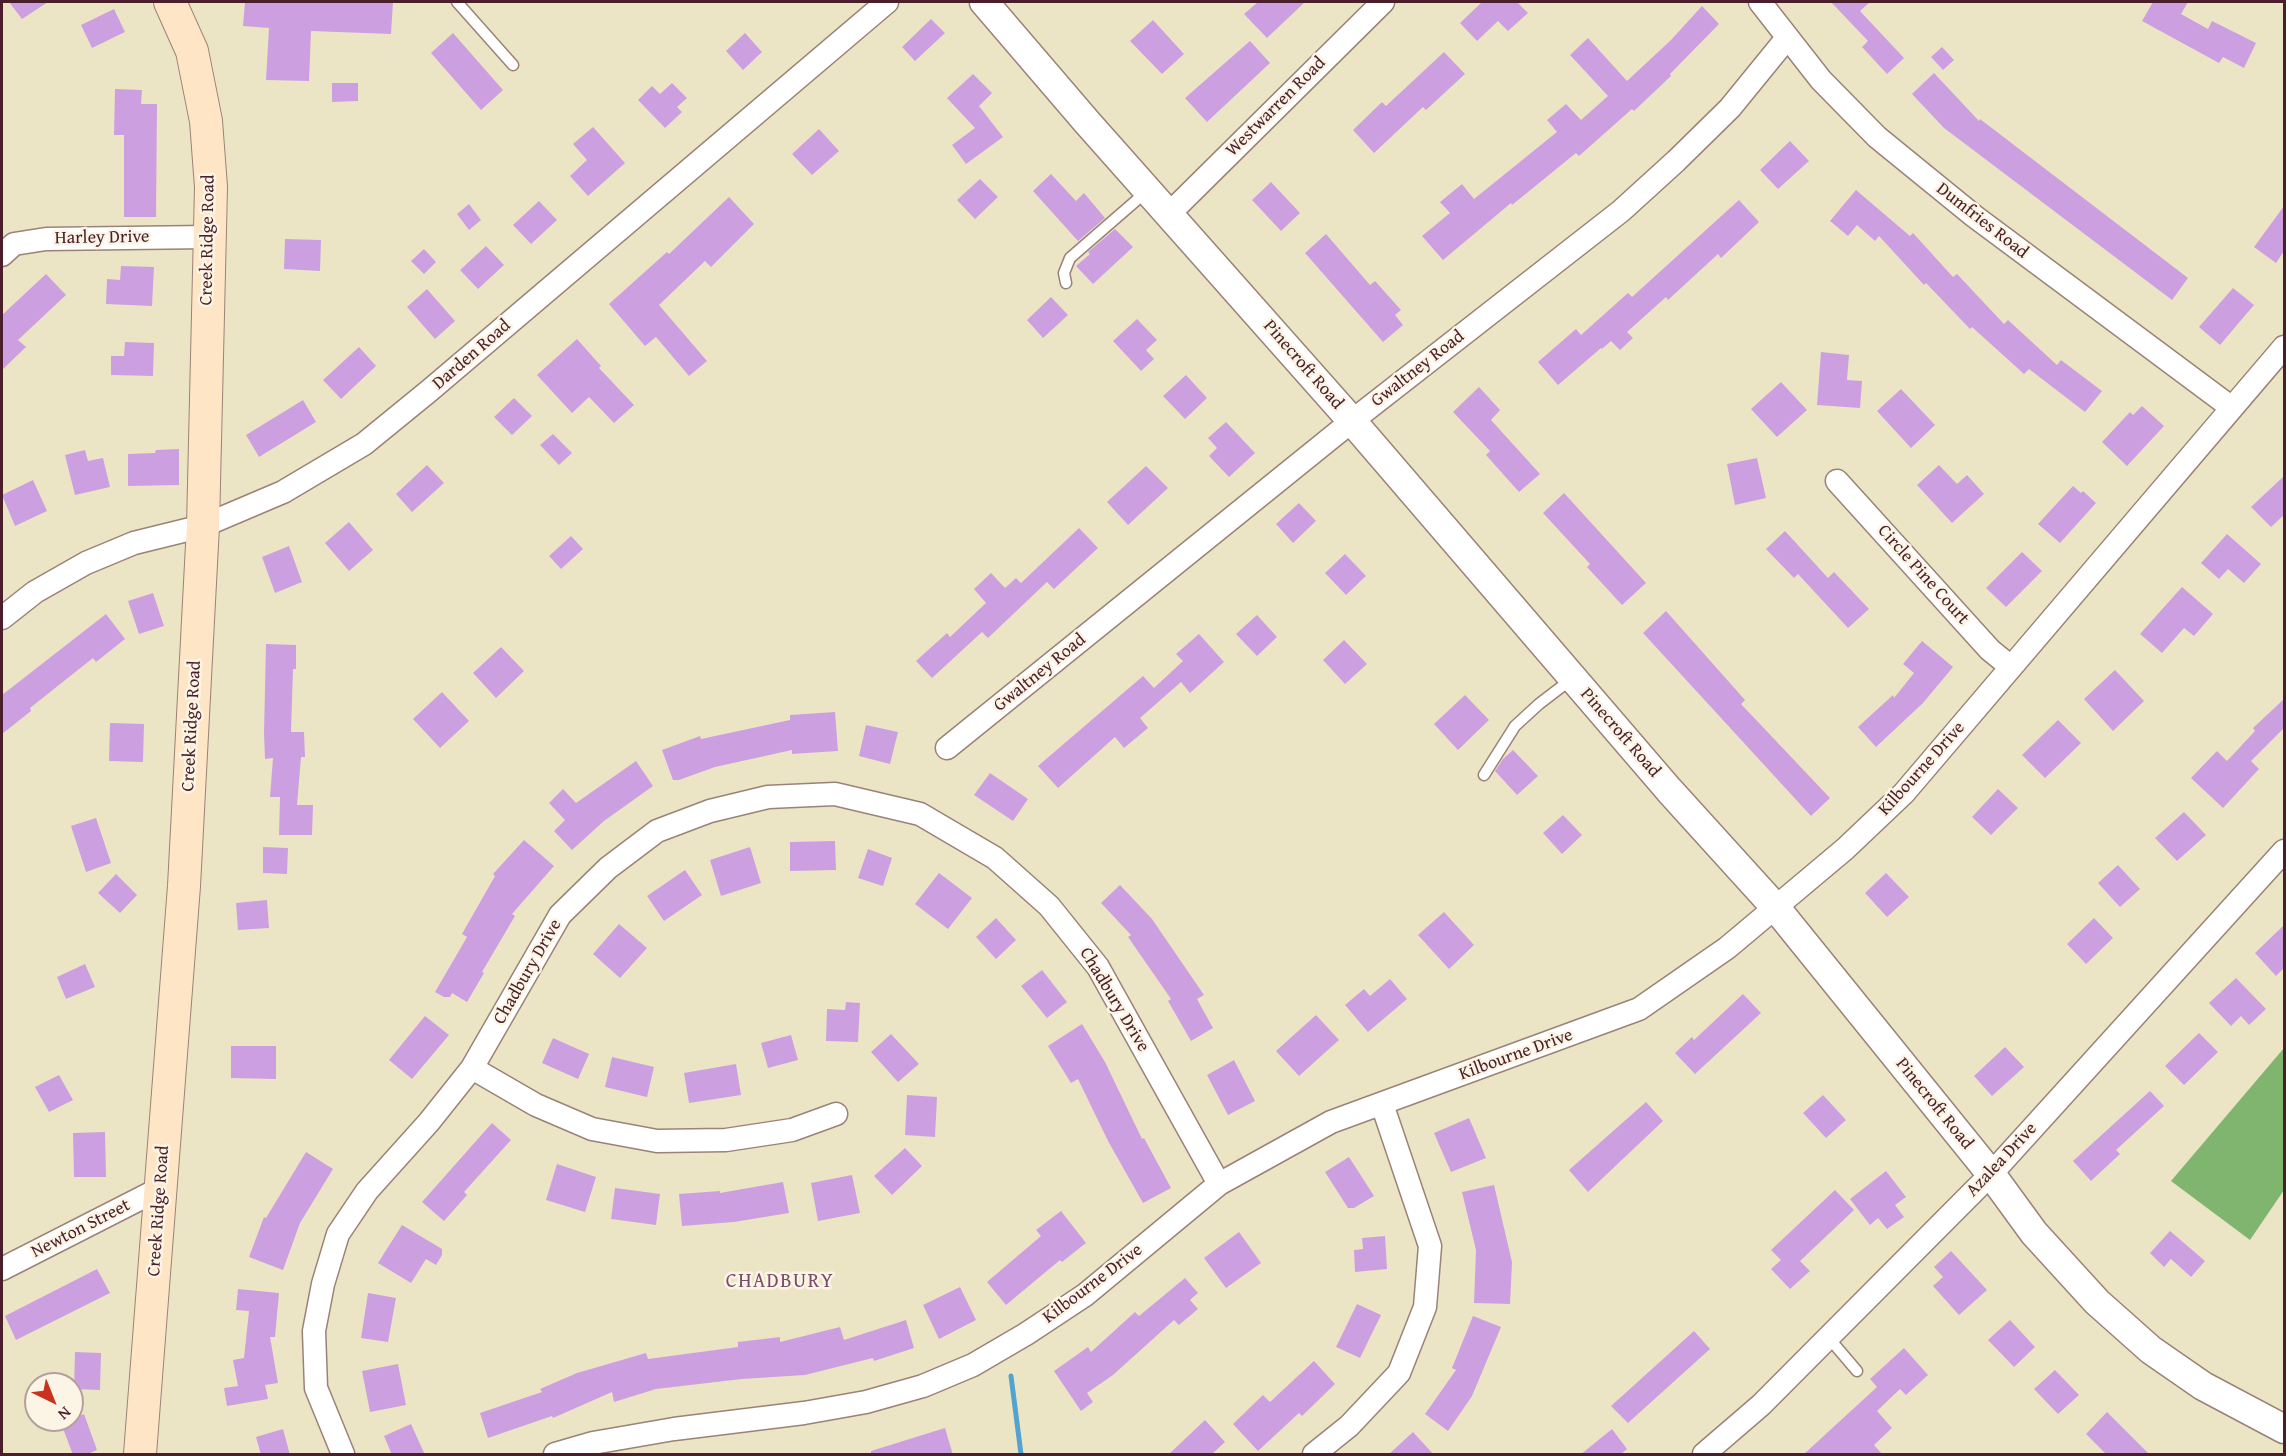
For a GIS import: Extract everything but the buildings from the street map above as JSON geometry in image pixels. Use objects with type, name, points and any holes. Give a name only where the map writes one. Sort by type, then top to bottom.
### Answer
[{"type":"main road","name":"Creek Ridge Road","points":[[140,1455],[184,886],[203,526],[208,237],[211,188],[206,121],[192,51],[170,2]]},
{"type":"street","name":"Darden Road","points":[[2,618],[35,592],[86,563],[134,543],[203,526],[283,492],[364,444],[887,2]]},
{"type":"street","name":"Pinecroft Road","points":[[984,2],[1352,421],[1669,790],[1776,908],[1991,1174],[2034,1233],[2097,1302],[2143,1343],[2203,1386],[2284,1429]]},
{"type":"street","name":"Westwarren Road","points":[[1170,213],[1383,2]]},
{"type":"street","name":"Dumfries Road","points":[[1760,2],[1821,80],[1877,137],[1974,216],[2232,408]]},
{"type":"street","name":"Gwaltney Road","points":[[947,748],[1352,421],[1622,211],[1730,108],[1787,38]]},
{"type":"street","name":"Harley Drive","points":[[2,255],[14,244],[46,239],[208,237]]},
{"type":"street","name":"Kilbourne Drive","points":[[555,1455],[593,1443],[674,1429],[866,1402],[923,1386],[973,1365],[1085,1295],[1219,1184],[1331,1122],[1639,1009],[1728,948],[1845,849],[1904,793],[2284,347]]},
{"type":"street","name":"Circle Pine Court","points":[[1837,481],[1990,650],[2011,667]]},
{"type":"street","name":"Chadbury Drive","points":[[343,1455],[316,1388],[314,1331],[323,1284],[338,1234],[367,1191],[429,1122],[472,1068],[560,915],[608,868],[657,831],[710,811],[768,797],[835,794],[920,814],[995,858],[1049,906],[1098,967],[1219,1184]]},
{"type":"street","name":"Azalea Drive","points":[[1704,1455],[1761,1405],[1991,1174],[2284,851]]},
{"type":"street","points":[[472,1068],[536,1105],[592,1128],[657,1141],[726,1140],[792,1130],[836,1114]]},
{"type":"street","points":[[1314,1455],[1350,1426],[1399,1373],[1425,1307],[1430,1246],[1382,1104]]},
{"type":"street","name":"Newton Street","points":[[2,1269],[161,1188]]},
{"type":"lane","points":[[458,2],[513,65]]},
{"type":"lane","points":[[1066,283],[1064,273],[1070,258],[1149,190]]},
{"type":"lane","points":[[1484,775],[1515,726],[1573,678]]},
{"type":"lane","points":[[1828,1337],[1857,1371]]},
{"type":"green space","points":[[2284,1048],[2284,1190],[2250,1240],[2171,1181]]},
{"type":"waterway","points":[[1011,1376],[1021,1454]]},
{"type":"district","name":"CHADBURY","points":[[780,1282]]}]
